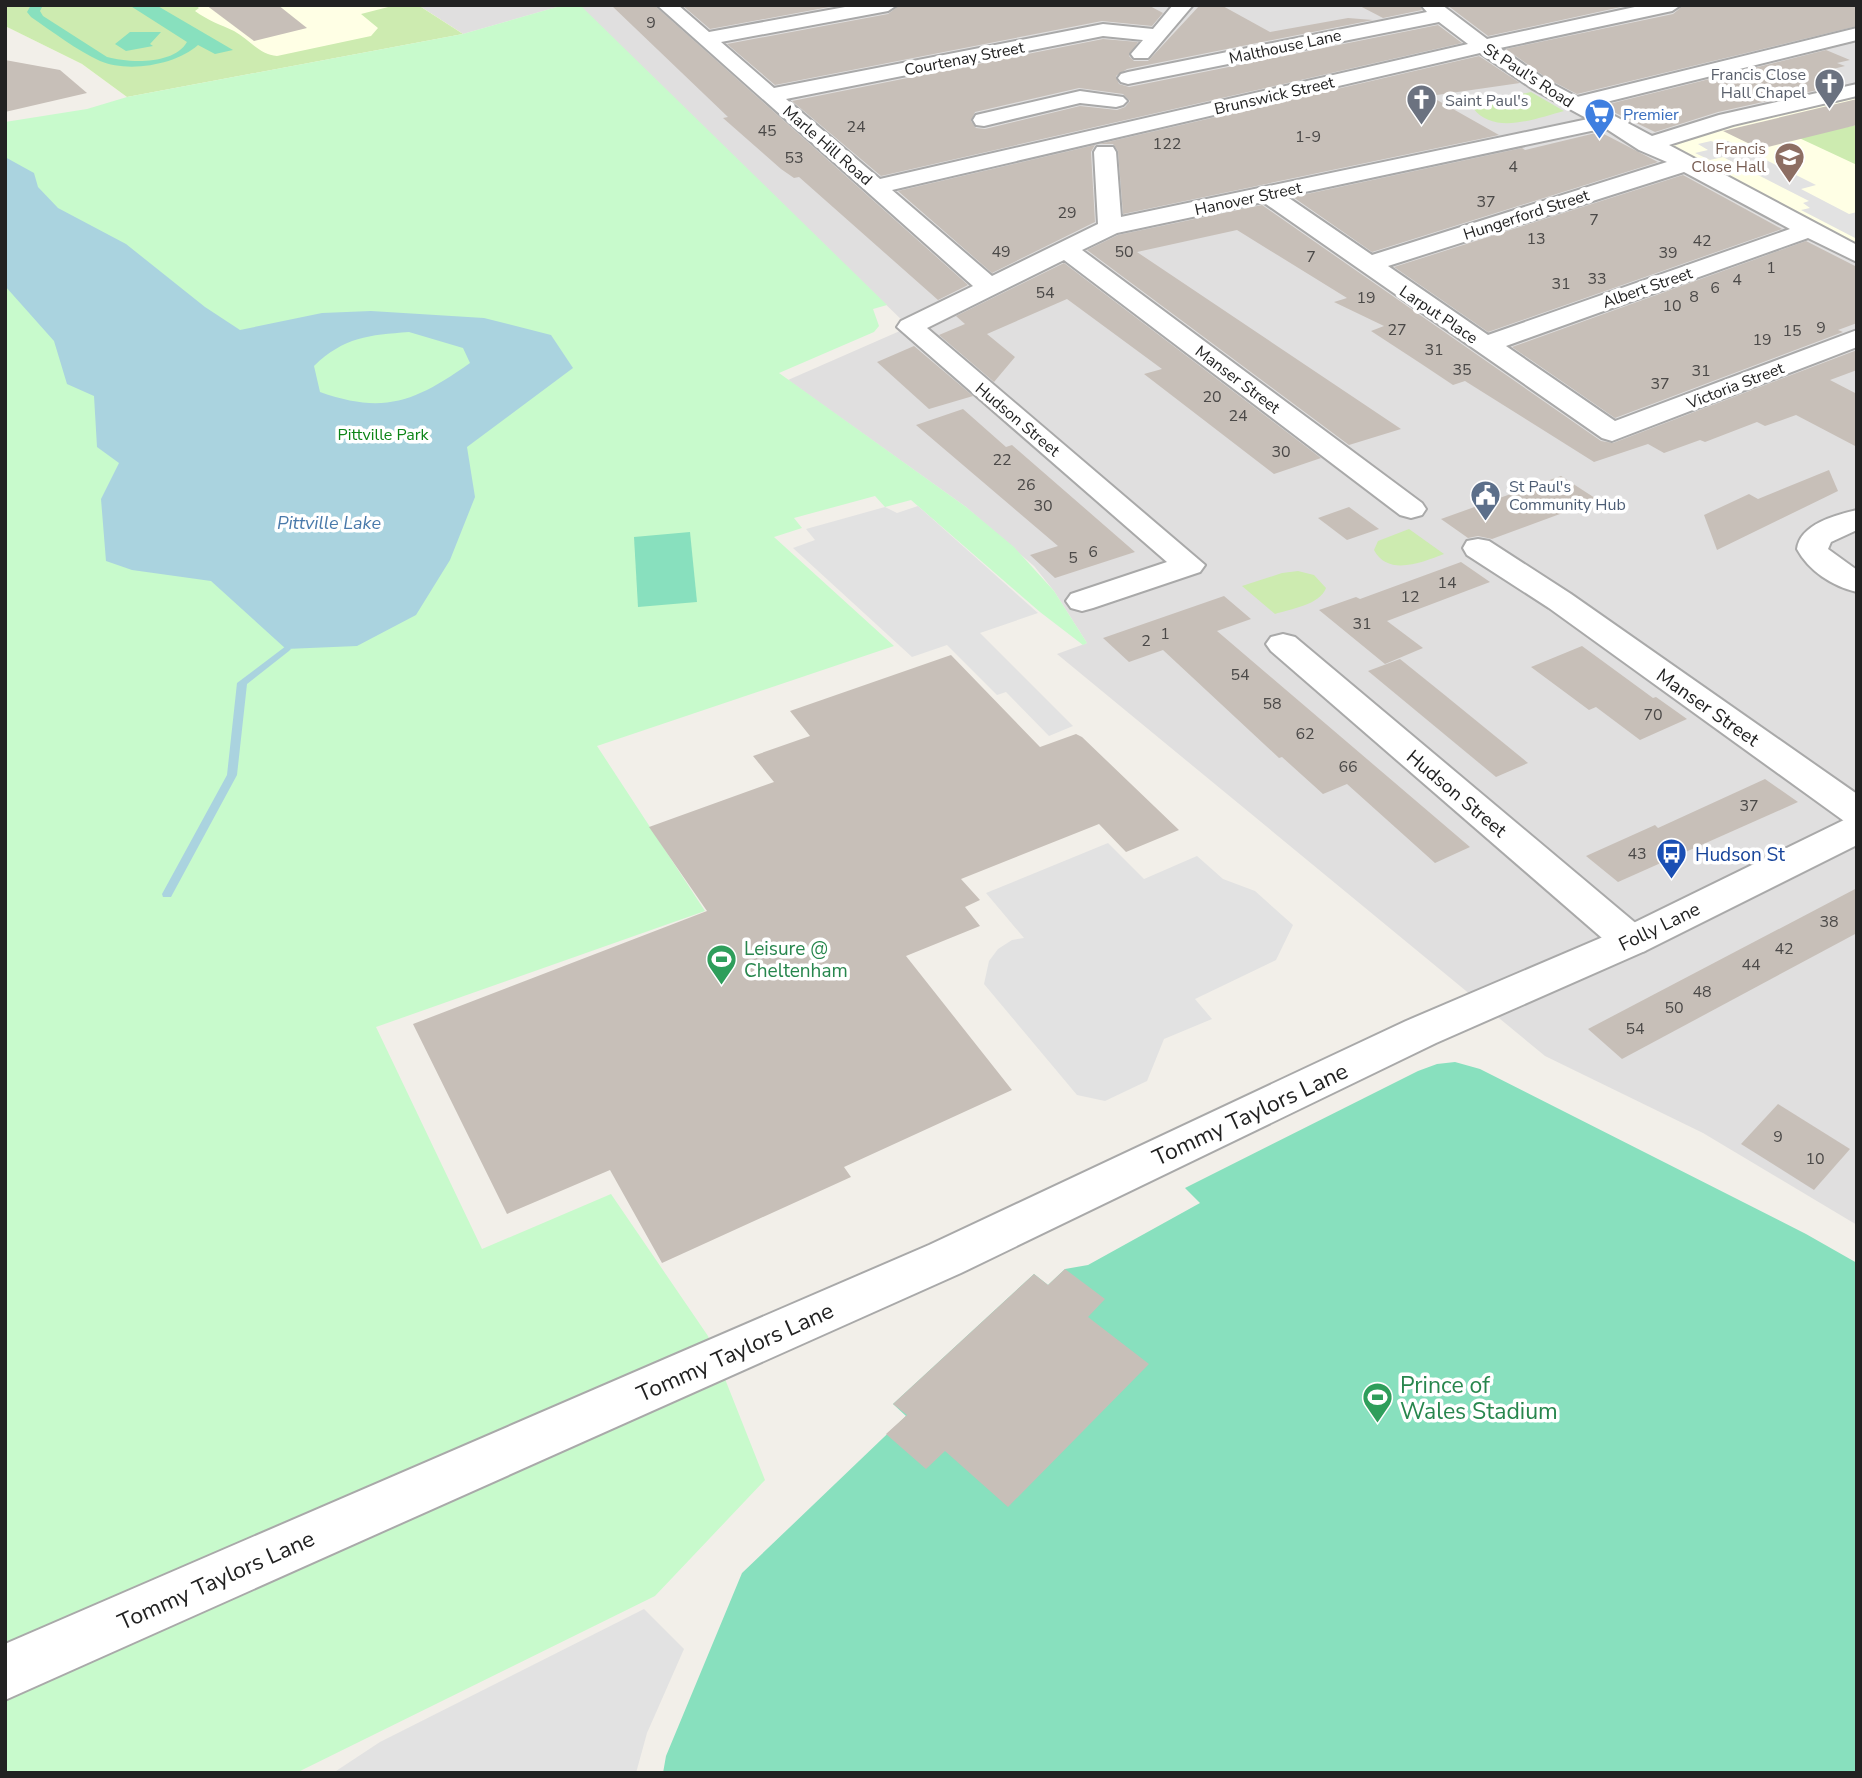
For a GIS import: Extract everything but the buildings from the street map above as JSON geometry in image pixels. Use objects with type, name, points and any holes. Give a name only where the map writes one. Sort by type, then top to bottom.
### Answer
[{"type":"street","name":"Marle Hill Road","points":[[666,5],[988,286]]},
{"type":"street","points":[[706,39],[888,5]]},
{"type":"street","points":[[1110,227],[1105,126],[1139,57],[1184,5]]},
{"type":"street","name":"Brunswick Street","points":[[877,187],[1107,143],[1483,46],[1672,5]]},
{"type":"street","name":"St Paul's Road","points":[[1436,10],[1483,46],[1573,104],[1857,255]]},
{"type":"street","name":"Malthouse Lane","points":[[1128,78],[1301,43],[1436,10]]},
{"type":"street","points":[[1272,27],[1301,43]]},
{"type":"street","name":"Courtenay Street","points":[[772,95],[1103,30],[1157,34]]},
{"type":"street","points":[[1573,104],[1857,34]]},
{"type":"street","points":[[1647,145],[1727,120],[1857,90]]},
{"type":"street","points":[[984,120],[1080,97],[1116,101]]},
{"type":"street","name":"Hanover Street","points":[[910,327],[1110,227],[1605,122]]},
{"type":"street","name":"Hungerford Street","points":[[1367,265],[1685,164]]},
{"type":"street","name":"Larput Place","points":[[1266,193],[1612,432]]},
{"type":"street","name":"Albert Street","points":[[1484,345],[1809,230]]},
{"type":"street","name":"Manser Street","points":[[1065,249],[1412,509]]},
{"type":"street","name":"Hudson Street","points":[[910,327],[1189,565],[1082,601]]},
{"type":"street","name":"Victoria Street","points":[[1612,432],[1857,338]]},
{"type":"street","points":[[1857,519],[1818,536],[1813,542],[1813,550],[1825,565],[1857,583]]},
{"type":"street","name":"Manser Street","points":[[1478,548],[1560,601],[1857,812]]},
{"type":"street","name":"Hudson Street","points":[[1283,645],[1631,941]]},
{"type":"street","name":"Folly Lane","points":[[1458,1015],[1631,941],[1857,829]]},
{"type":"street","name":"Tommy Taylors Lane","points":[[5,1672],[945,1259],[1458,1015]]},
{"type":"shaded area","points":[[5,5],[418,5],[463,34],[127,97],[82,64],[5,26]]},
{"type":"shaded area","points":[[418,5],[564,5],[463,34]]},
{"type":"shaded area","points":[[578,5],[1857,5],[1857,1225],[1703,1133],[1545,1056],[1057,654],[1087,643],[1054,591],[1034,566],[966,507],[788,380],[909,327]]},
{"type":"shaded area","name":"Francis Close Hall","points":[[1857,90],[1857,255],[1647,145]]},
{"type":"shaded area","points":[[1728,141],[1816,185],[1801,189],[1849,214],[1857,212],[1857,239],[1801,210],[1810,208],[1803,203],[1809,201],[1723,157],[1710,160],[1695,153],[1708,150],[1698,144]]},
{"type":"shaded area","points":[[918,506],[1038,613],[980,633],[1073,726],[1049,736],[1006,692],[997,695],[947,645],[912,657],[793,548],[815,540],[806,529],[885,507],[897,513]]},
{"type":"shaded area","points":[[1108,843],[1144,879],[1197,856],[1223,879],[1255,891],[1293,925],[1276,960],[1195,999],[1212,1019],[1164,1039],[1147,1081],[1105,1101],[1077,1095],[984,984],[989,961],[998,949],[1012,940],[1024,938],[986,893]]},
{"type":"shaded area","points":[[644,1609],[684,1649],[647,1733],[636,1773],[333,1773],[380,1742]]},
{"type":"green space","points":[[5,5],[195,5],[199,8],[195,11],[234,31],[264,52],[277,56],[371,36],[378,28],[361,14],[396,5],[418,5],[463,34],[127,97],[82,64],[5,26]]},
{"type":"green space","points":[[31,5],[43,5],[40,11],[43,16],[107,57],[139,61],[162,58],[172,55],[187,42],[129,5],[156,5],[233,50],[215,54],[198,45],[189,52],[165,62],[138,66],[111,65],[82,52],[31,17],[27,12]]},
{"type":"green space","name":"Pittville Park","points":[[564,5],[580,5],[887,305],[873,309],[879,326],[874,332],[779,373],[966,507],[1014,547],[1054,591],[1087,643],[1083,645],[1040,612],[911,500],[885,507],[875,496],[794,518],[802,528],[774,537],[894,646],[597,746],[705,911],[376,1027],[482,1249],[611,1194],[708,1336],[765,1480],[655,1596],[296,1773],[5,1773],[5,122],[87,109],[127,97],[463,34]]},
{"type":"green space","points":[[130,32],[161,32],[150,44],[153,46],[126,51],[115,44]]},
{"type":"green space","points":[[1531,92],[1564,111],[1529,121],[1504,123],[1492,121],[1473,108],[1478,103]]},
{"type":"green space","points":[[1857,125],[1857,165],[1797,137]]},
{"type":"green space","points":[[1409,529],[1444,554],[1406,565],[1388,563],[1380,558],[1374,550],[1378,541]]},
{"type":"green space","points":[[690,532],[697,602],[638,607],[634,537]]},
{"type":"green space","points":[[1298,571],[1314,575],[1326,588],[1323,594],[1311,602],[1275,614],[1242,586],[1282,573]]},
{"type":"green space","name":"Prince of Wales Stadium","points":[[1455,1062],[1480,1069],[1806,1234],[1857,1263],[1857,1773],[663,1773],[666,1756],[742,1573],[906,1416],[893,1404],[1034,1274],[1048,1285],[1065,1269],[1088,1265],[1200,1203],[1185,1188],[1418,1071],[1437,1064]]},
{"type":"water","name":"Pittville Lake","points":[[5,157],[34,173],[38,187],[58,208],[126,244],[205,307],[240,330],[322,313],[371,311],[484,318],[551,335],[573,368],[467,447],[475,497],[450,560],[416,615],[357,646],[286,649],[211,581],[132,570],[106,561],[101,499],[119,463],[97,447],[94,396],[67,384],[54,341],[5,286]],"holes":[[[409,332],[463,348],[470,363],[451,376],[416,395],[382,403],[363,403],[320,392],[314,366],[347,343],[382,335]]]},
{"type":"waterway","points":[[167,894],[232,775],[242,683],[286,649]]},
{"type":"place","name":"Francis Close Hall Chapel","points":[[1829,110]]},
{"type":"place","name":"Saint Paul's","points":[[1422,127]]},
{"type":"place","name":"Premier","points":[[1600,141]]},
{"type":"place","name":"Francis Close Hall","points":[[1789,184]]},
{"type":"place","name":"St Paul's Community Hub","points":[[1486,522]]},
{"type":"place","name":"Hudson St","points":[[1672,881]]},
{"type":"place","name":"Leisure @ Cheltenham","points":[[721,986]]},
{"type":"place","name":"Prince of Wales Stadium","points":[[1377,1425]]}]
